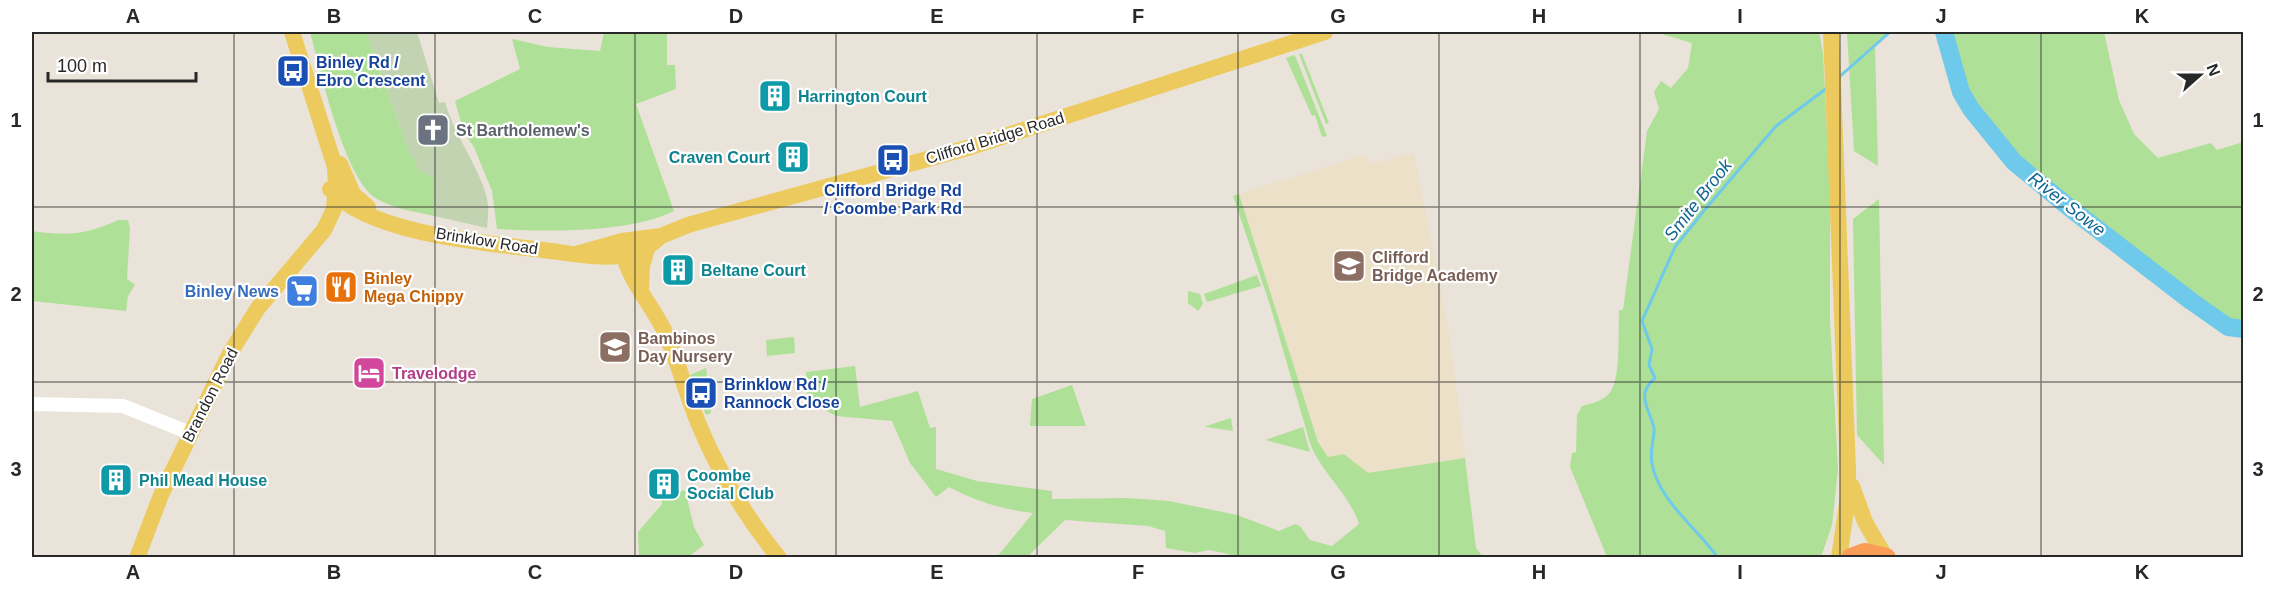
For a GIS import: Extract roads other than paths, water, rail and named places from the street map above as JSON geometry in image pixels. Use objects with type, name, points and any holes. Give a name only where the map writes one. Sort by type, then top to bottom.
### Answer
[{"type":"highway","points":[[1851,558],[1865,553],[1886,558]]},
{"type":"main road","points":[[292,32],[322,129],[335,167],[328,193],[353,194],[322,129]]},
{"type":"main road","name":"Clifford Bridge Road","points":[[576,254],[622,248],[698,222],[971,147],[1325,32]]},
{"type":"main road","points":[[1831,32],[1848,470],[1848,498],[1839,558]]},
{"type":"main road","name":"Brinklow Road","points":[[328,193],[352,207],[398,225],[490,243],[576,254]]},
{"type":"main road","name":"Brandon Road","points":[[137,558],[161,495],[230,353],[258,308],[324,230],[334,209],[328,193]]},
{"type":"main road","name":"Brandon Road","points":[[308,247],[328,193]]},
{"type":"main road","name":"Brinklow Road","points":[[353,194],[369,208],[398,225]]},
{"type":"main road","points":[[324,230],[340,218],[398,225]]},
{"type":"main road","name":"Clifford Bridge Road","points":[[622,248],[647,249],[661,236]]},
{"type":"main road","points":[[622,248],[627,270],[665,333],[698,423],[726,480],[745,512],[779,558]]},
{"type":"main road","points":[[641,290],[642,266],[647,249]]},
{"type":"main road","points":[[1848,470],[1865,522],[1886,558]]},
{"type":"street","points":[[32,405],[123,406],[190,432]]},
{"type":"waterway","name":"Smite Brook","points":[[1838,78],[1890,32]]},
{"type":"waterway","name":"River Sowe","points":[[1944,32],[1961,92],[1971,109],[2014,162],[2191,301],[2228,327],[2244,329]]},
{"type":"waterway","name":"Smite Brook","points":[[1718,558],[1670,502],[1656,477],[1651,459],[1654,428],[1645,401],[1646,390],[1655,378],[1649,365],[1652,349],[1642,321],[1675,247],[1776,126],[1827,88]]},
{"type":"place","name":"Binley Rd / Ebro Crescent","points":[[293,71]]},
{"type":"place","name":"Harrington Court","points":[[775,96]]},
{"type":"place","name":"St Bartholemew's","points":[[433,130]]},
{"type":"place","name":"Craven Court","points":[[793,157]]},
{"type":"place","name":"Clifford Bridge Rd / Coombe Park Rd","points":[[893,160]]},
{"type":"place","name":"Clifford Bridge Academy","points":[[1349,266]]},
{"type":"place","name":"Beltane Court","points":[[678,270]]},
{"type":"place","name":"Binley Mega Chippy","points":[[341,287]]},
{"type":"place","name":"Binley News","points":[[302,291]]},
{"type":"place","name":"Bambinos Day Nursery","points":[[615,347]]},
{"type":"place","name":"Travelodge","points":[[369,373]]},
{"type":"place","name":"Brinklow Rd / Rannock Close","points":[[701,393]]},
{"type":"place","name":"Phil Mead House","points":[[116,480]]},
{"type":"place","name":"Coombe Social Club","points":[[664,484]]}]
